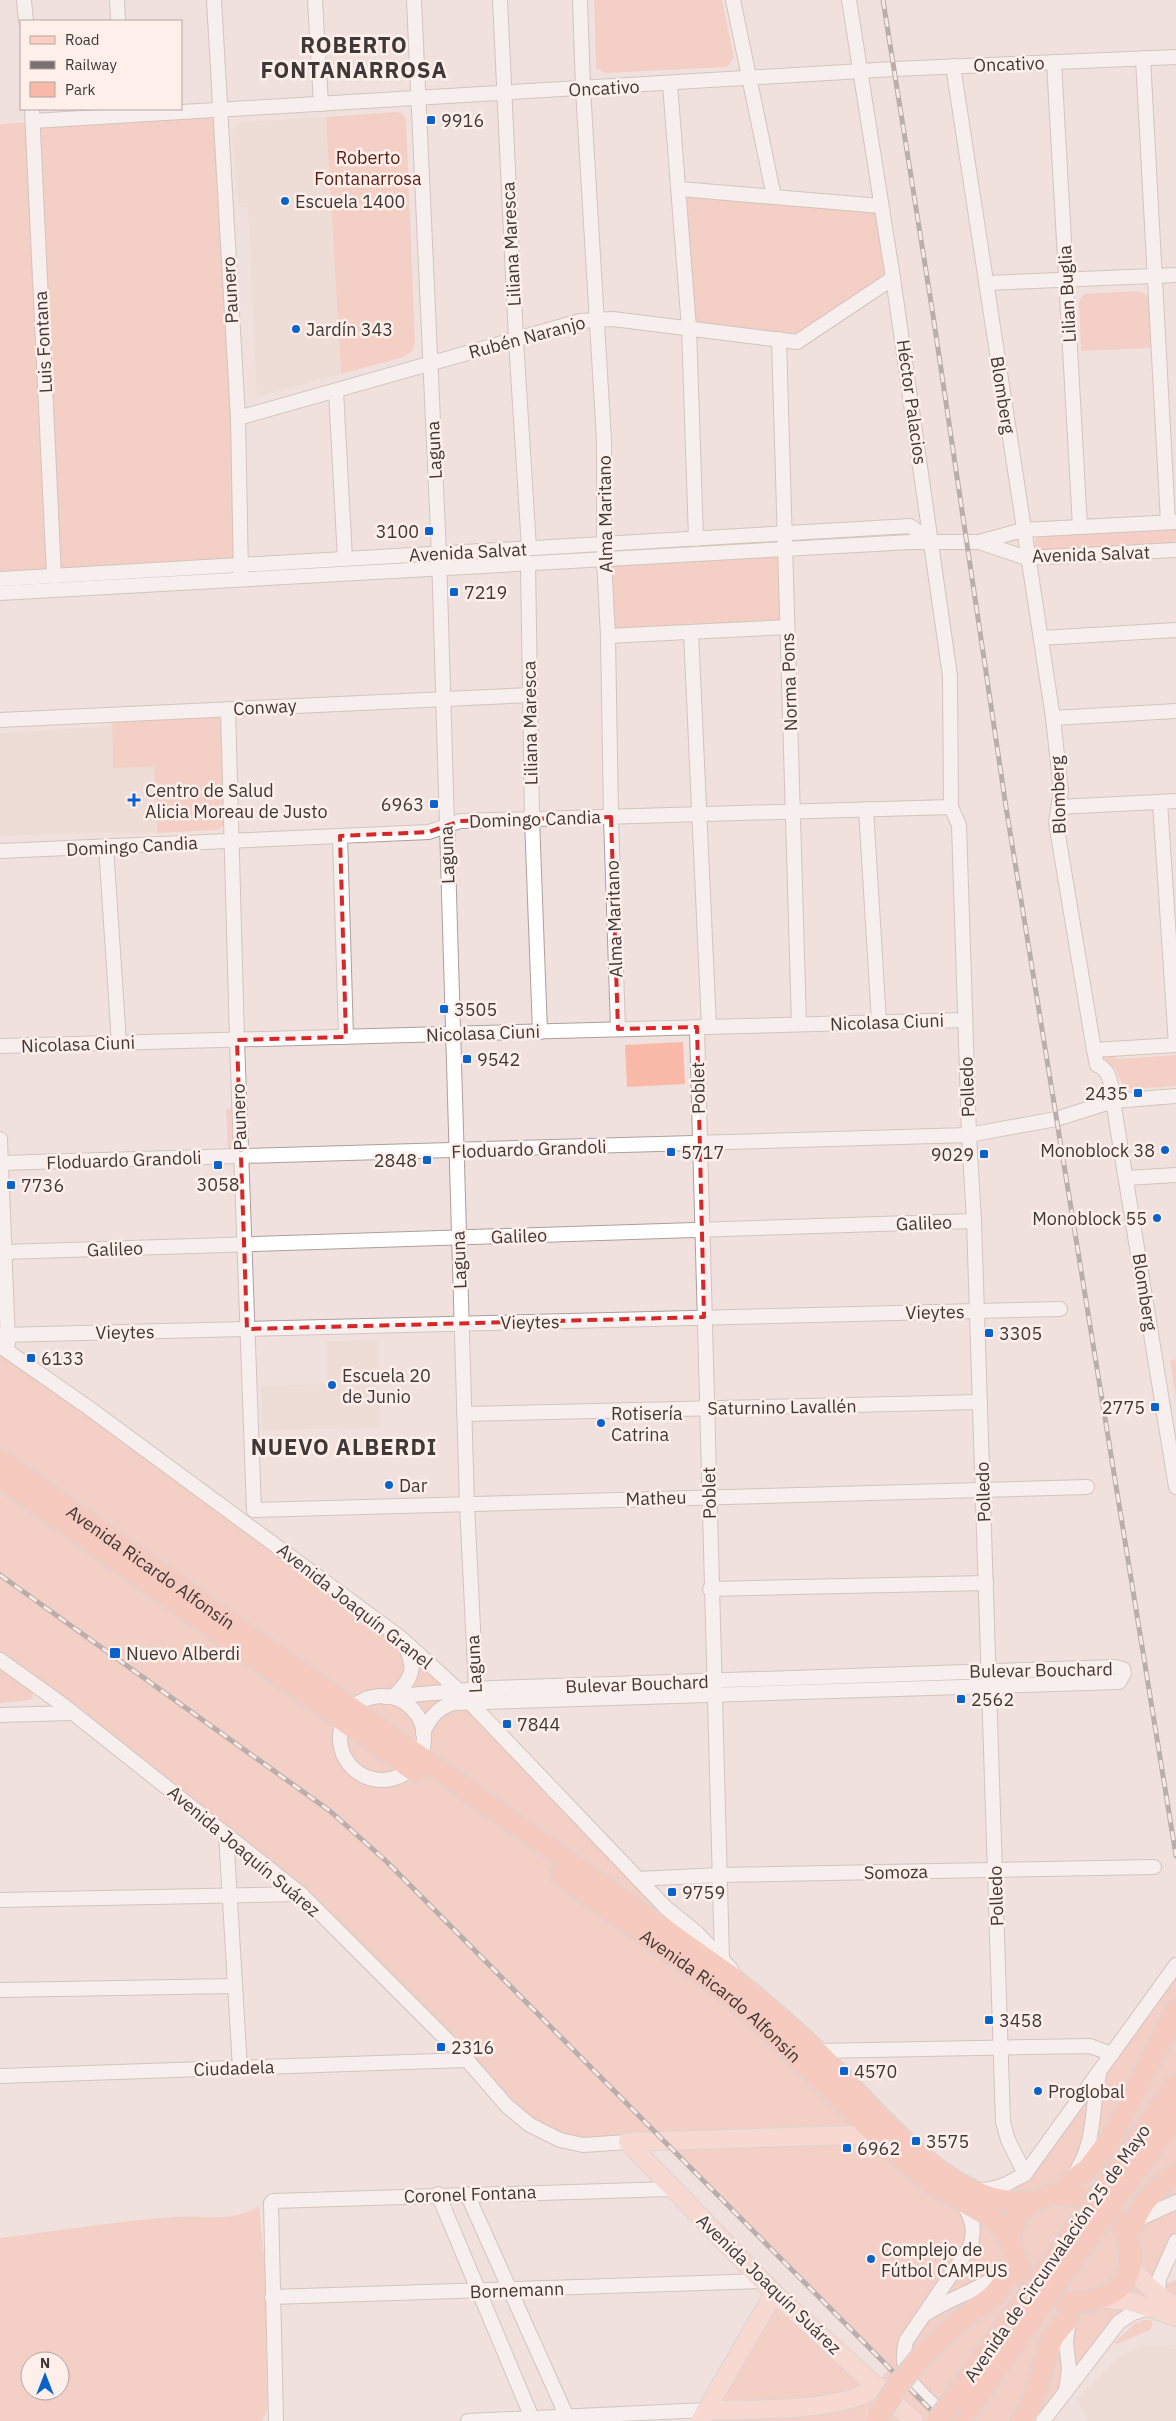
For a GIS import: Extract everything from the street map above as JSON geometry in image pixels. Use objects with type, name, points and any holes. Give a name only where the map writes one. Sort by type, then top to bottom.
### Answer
[{"type":"highway","name":"Avenida Ricardo Alfonsín","points":[[0,1460],[347,1715]]},
{"type":"highway","name":"Avenida Ricardo Alfonsín","points":[[0,1478],[727,1974],[816,2051],[886,2133]]},
{"type":"highway","name":"Avenida Ricardo Alfonsín","points":[[415,1762],[722,1989],[886,2133],[946,2174],[968,2197],[1003,2228],[1010,2255]]},
{"type":"highway","points":[[1068,2184],[1094,2163],[1111,2139],[1174,2011]]},
{"type":"highway","name":"Avenida de Circunvalación 25 de Mayo","points":[[937,2421],[957,2413],[1104,2202],[1176,2084]]},
{"type":"highway","name":"Avenida de Circunvalación 25 de Mayo","points":[[1104,2202],[1176,2115]]},
{"type":"highway","points":[[1010,2255],[1021,2272],[1041,2291],[1066,2301],[1093,2300],[1110,2293],[1121,2285],[1131,2266],[1131,2235],[1139,2208],[1149,2195],[1176,2174]]},
{"type":"highway","points":[[876,2420],[897,2386],[922,2356],[967,2315],[992,2298],[1005,2283],[1016,2220],[1038,2199],[1070,2194],[1097,2203],[1131,2235]]},
{"type":"highway","name":"Avenida Ricardo Alfonsín","points":[[968,2197],[991,2198],[1010,2202],[1038,2199]]},
{"type":"highway","points":[[1021,2421],[1028,2412],[1038,2388],[1054,2336],[1068,2319]]},
{"type":"main road","points":[[628,2142],[886,2133]]},
{"type":"main road","name":"Avenida Joaquín Suárez","points":[[628,2142],[768,2287],[914,2421]]},
{"type":"main road","points":[[1131,2266],[1154,2302],[1176,2317]]},
{"type":"main road","points":[[703,2415],[768,2287]]},
{"type":"main road","points":[[1093,2300],[1154,2302],[1176,2306]]},
{"type":"main road","points":[[703,2415],[820,2405],[867,2394],[877,2386]]},
{"type":"street","points":[[24,0],[26,20]]},
{"type":"street","points":[[117,0],[118,20]]},
{"type":"street","name":"Paunero","points":[[214,0],[238,418],[241,580]]},
{"type":"street","points":[[315,0],[321,104]]},
{"type":"street","name":"Laguna","points":[[414,0],[439,554],[466,1504],[474,1701]]},
{"type":"street","name":"Liliana Maresca","points":[[500,0],[516,340],[529,548]]},
{"type":"street","name":"Alma Maritano","points":[[580,0],[583,89],[604,440],[604,559],[608,636],[611,817],[618,1029]]},
{"type":"street","points":[[733,0],[748,80],[774,197]]},
{"type":"street","name":"Héctor Palacios","points":[[849,0],[893,278],[950,676],[951,807]]},
{"type":"street","name":"Oncativo","points":[[32,115],[220,110],[748,80],[953,66],[1176,57]]},
{"type":"street","points":[[1143,58],[1154,276],[1172,522]]},
{"type":"street","name":"Lilian Buglia","points":[[1054,62],[1080,527]]},
{"type":"street","name":"Blomberg","points":[[953,66],[1053,718],[1062,791],[1056,823],[1094,1050],[1098,1065],[1103,1067],[1108,1073],[1127,1178],[1176,1487]]},
{"type":"street","points":[[670,84],[680,188],[689,328],[696,539]]},
{"type":"street","name":"Luis Fontana","points":[[32,115],[54,576]]},
{"type":"street","points":[[680,188],[881,206]]},
{"type":"street","points":[[986,283],[1176,275]]},
{"type":"street","name":"Rubén Naranjo","points":[[238,418],[580,321],[613,319],[796,342],[893,278]]},
{"type":"street","name":"Norma Pons","points":[[779,339],[799,1024]]},
{"type":"street","points":[[336,391],[345,559]]},
{"type":"street","name":"Avenida Salvat","points":[[0,594],[932,541],[978,542],[1023,530],[1172,522]]},
{"type":"street","name":"Avenida Salvat","points":[[0,579],[910,526],[932,541]]},
{"type":"street","name":"Avenida Salvat","points":[[978,542],[1027,558],[1176,550]]},
{"type":"street","name":"Liliana Maresca","points":[[528,564],[532,819],[540,1032]]},
{"type":"street","points":[[608,636],[788,627]]},
{"type":"street","points":[[1041,638],[1176,630]]},
{"type":"street","name":"Poblet","points":[[691,632],[700,814],[703,1027],[700,1143],[710,1589],[722,1959]]},
{"type":"street","name":"Conway","points":[[0,720],[530,695]]},
{"type":"street","name":"Paunero","points":[[228,709],[236,1040],[254,1510]]},
{"type":"street","points":[[1053,718],[1176,711]]},
{"type":"street","points":[[1059,807],[1176,801]]},
{"type":"street","points":[[1094,1050],[1176,1045],[1160,802]]},
{"type":"street","name":"Domingo Candia","points":[[0,852],[429,832],[460,821],[951,807]]},
{"type":"street","name":"Polledo","points":[[951,807],[959,825],[969,1134],[974,1221],[1003,2122],[1008,2140],[1025,2174]]},
{"type":"street","points":[[866,809],[879,1022]]},
{"type":"street","points":[[340,836],[346,1037]]},
{"type":"street","points":[[106,847],[119,1043]]},
{"type":"street","name":"Nicolasa Ciuni","points":[[0,1046],[965,1020]]},
{"type":"street","name":"Floduardo Grandoli","points":[[0,1163],[456,1151],[969,1134],[1056,1119],[1113,1101],[1176,1096]]},
{"type":"street","points":[[0,1140],[4,1252],[4,1342]]},
{"type":"street","points":[[1127,1178],[1176,1175]]},
{"type":"street","name":"Galileo","points":[[4,1252],[974,1221]]},
{"type":"street","name":"Vieytes","points":[[4,1342],[247,1329],[1060,1309]]},
{"type":"street","name":"Avenida Joaquín Granel","points":[[4,1342],[401,1638],[458,1690],[474,1701],[638,1879],[665,1907],[697,1932],[754,1996]]},
{"type":"street","name":"Saturnino Lavallén","points":[[464,1414],[980,1402]]},
{"type":"street","name":"Matheu","points":[[254,1510],[1088,1486]]},
{"type":"street","points":[[242,1520],[254,1510]]},
{"type":"street","points":[[710,1589],[986,1583]]},
{"type":"street","points":[[390,1696],[409,1681],[412,1672],[412,1662],[401,1638]]},
{"type":"street","name":"Avenida Joaquín Suárez","points":[[0,1660],[68,1709],[301,1894],[467,2060],[507,2106],[530,2126],[560,2140],[583,2144],[628,2142]]},
{"type":"street","name":"Bulevar Bouchard","points":[[423,1733],[429,1720],[445,1706],[474,1701],[714,1688],[989,1678],[1120,1667],[1124,1674],[1119,1682],[989,1678]]},
{"type":"street","points":[[390,1696],[406,1704],[420,1722],[423,1733],[415,1762],[392,1779],[378,1780],[366,1777],[354,1770],[346,1761],[341,1749],[340,1735],[347,1715],[366,1700],[390,1696],[458,1690]]},
{"type":"street","points":[[0,1707],[68,1709]]},
{"type":"street","points":[[0,1715],[68,1709]]},
{"type":"street","points":[[226,1834],[240,2068]]},
{"type":"street","name":"Somoza","points":[[638,1879],[719,1875],[1154,1867]]},
{"type":"street","points":[[0,1900],[301,1894]]},
{"type":"street","points":[[957,2413],[912,2383],[904,2370],[902,2356],[906,2341],[970,2247],[974,2233],[968,2197],[1006,2186],[1025,2174],[1176,1965]]},
{"type":"street","points":[[0,1990],[235,1986]]},
{"type":"street","points":[[1153,1997],[1174,2011]]},
{"type":"street","points":[[816,2051],[1000,2046],[1090,2046],[1112,2054]]},
{"type":"street","name":"Ciudadela","points":[[0,2076],[467,2060]]},
{"type":"street","points":[[1038,2199],[1068,2184],[1084,2160],[1091,2140],[1094,2096],[1100,2070]]},
{"type":"street","name":"Coronel Fontana","points":[[272,2297],[271,2203],[277,2200],[671,2188]]},
{"type":"street","points":[[438,2194],[532,2418]]},
{"type":"street","points":[[467,2194],[567,2417]]},
{"type":"street","points":[[1131,2235],[1141,2218],[1176,2202]]},
{"type":"street","points":[[1043,2421],[1119,2322],[1154,2302],[1159,2279],[1176,2241]]},
{"type":"street","points":[[925,2315],[956,2297],[994,2280],[1010,2255]]},
{"type":"street","name":"Bornemann","points":[[272,2297],[478,2291],[768,2287]]},
{"type":"street","points":[[272,2297],[276,2421]]},
{"type":"street","points":[[1066,2391],[1069,2369],[1066,2342],[1068,2319],[1093,2300]]},
{"type":"street","points":[[468,2421],[703,2415]]},
{"type":"highlighted area","points":[[611,817],[618,1029],[697,1027],[704,1317],[247,1329],[237,1040],[346,1037],[340,836],[429,832],[460,821]]},
{"type":"shaded area","name":"Escuela 1400","points":[[326,117],[341,374],[257,397],[248,207],[239,207],[232,131],[240,122]]},
{"type":"shaded area","points":[[112,726],[113,768],[154,767],[157,833],[114,834],[114,832],[0,836],[0,733]]},
{"type":"shaded area","name":"Escuela 20 de Junio","points":[[378,1340],[380,1428],[262,1430],[261,1386],[327,1384],[326,1341]]},
{"type":"shaded area","points":[[1176,2345],[1176,2421],[1087,2421],[1077,2398],[1118,2357],[1141,2346]]},
{"type":"green space","points":[[594,0],[722,0],[734,58],[727,67],[605,73],[596,68]]},
{"type":"green space","points":[[220,110],[240,565],[0,579],[0,124]]},
{"type":"green space","name":"Roberto Fontanarrosa","points":[[402,113],[406,119],[415,342],[412,351],[404,357],[341,374],[326,117]]},
{"type":"green space","points":[[680,189],[881,206],[893,278],[797,342],[689,328]]},
{"type":"green space","points":[[1139,291],[1149,296],[1151,348],[1081,351],[1079,301],[1084,294]]},
{"type":"green space","points":[[1176,526],[1176,545],[1041,552],[1035,547],[1035,540],[1040,534]]},
{"type":"green space","points":[[779,556],[783,622],[613,632],[609,565]]},
{"type":"green space","points":[[214,713],[224,725],[227,823],[218,830],[157,833],[154,767],[113,768],[112,718]]},
{"type":"green space","points":[[683,1042],[685,1084],[627,1087],[625,1045]]},
{"type":"green space","points":[[1115,1055],[1116,1059],[1176,1055],[1176,1086],[1132,1089],[1124,1087],[1115,1069],[1101,1059],[1105,1056]]},
{"type":"green space","points":[[226,1109],[236,1109],[237,1152],[228,1152]]},
{"type":"green space","points":[[0,1346],[378,1619],[962,2202],[1025,2174],[1176,1965],[1176,2241],[1158,2296],[1133,2313],[1043,2421],[700,2421],[774,2293],[877,2385],[889,2368],[665,2141],[583,2145],[530,2125],[301,1894],[0,1660]]},
{"type":"green space","points":[[1176,1359],[1176,1399],[1170,1360]]},
{"type":"green space","points":[[0,1669],[32,1692],[31,1700],[0,1703]]},
{"type":"green space","points":[[1117,1672],[1117,1677],[997,1682],[997,1677]]},
{"type":"green space","points":[[962,1678],[963,1683],[732,1691],[732,1686]]},
{"type":"green space","points":[[259,2206],[266,2277],[267,2411],[262,2421],[0,2421],[0,2238],[130,2221],[185,2216],[227,2217]]},
{"type":"green space","points":[[1176,2280],[1176,2298],[1171,2296],[1164,2285]]},
{"type":"green space","points":[[1143,2320],[1151,2320],[1153,2324],[1150,2330],[1117,2344],[1114,2343],[1134,2324]]},
{"type":"railway","points":[[883,0],[933,315],[1006,807],[1176,1856]]},
{"type":"railway","points":[[0,1575],[330,1811],[386,1861],[942,2421]]},
{"type":"place","name":"9916","points":[[431,120]]},
{"type":"place","name":"Escuela 1400","points":[[285,201]]},
{"type":"place","name":"Jardín 343","points":[[296,329]]},
{"type":"place","name":"3100","points":[[429,531]]},
{"type":"place","name":"7219","points":[[454,592]]},
{"type":"place","name":"Centro de Salud Alicia Moreau de Justo","points":[[134,800]]},
{"type":"place","name":"6963","points":[[434,804]]},
{"type":"place","name":"3505","points":[[444,1009]]},
{"type":"place","name":"9542","points":[[467,1059]]},
{"type":"place","name":"2435","points":[[1138,1093]]},
{"type":"place","name":"Monoblock 38","points":[[1165,1150]]},
{"type":"place","name":"5717","points":[[671,1152]]},
{"type":"place","name":"9029","points":[[984,1154]]},
{"type":"place","name":"2848","points":[[427,1160]]},
{"type":"place","name":"3058","points":[[218,1165]]},
{"type":"place","name":"7736","points":[[11,1185]]},
{"type":"place","name":"Monoblock 55","points":[[1157,1218]]},
{"type":"place","name":"3305","points":[[989,1333]]},
{"type":"place","name":"6133","points":[[31,1358]]},
{"type":"place","name":"Escuela 20 de Junio","points":[[332,1385]]},
{"type":"place","name":"2775","points":[[1155,1407]]},
{"type":"place","name":"Rotisería Catrina","points":[[601,1423]]},
{"type":"place","name":"Dar","points":[[389,1485]]},
{"type":"place","name":"Nuevo Alberdi","points":[[115,1653]]},
{"type":"place","name":"2562","points":[[961,1699]]},
{"type":"place","name":"7844","points":[[507,1724]]},
{"type":"place","name":"9759","points":[[672,1892]]},
{"type":"place","name":"3458","points":[[989,2020]]},
{"type":"place","name":"2316","points":[[441,2047]]},
{"type":"place","name":"4570","points":[[844,2071]]},
{"type":"place","name":"Proglobal","points":[[1038,2091]]},
{"type":"place","name":"3575","points":[[916,2141]]},
{"type":"place","name":"6962","points":[[847,2148]]},
{"type":"place","name":"Complejo de Fútbol CAMPUS","points":[[871,2259]]},
{"type":"district","name":"ROBERTO FONTANARROSA","points":[[354,56]]},
{"type":"district","name":"NUEVO ALBERDI","points":[[344,1446]]}]
